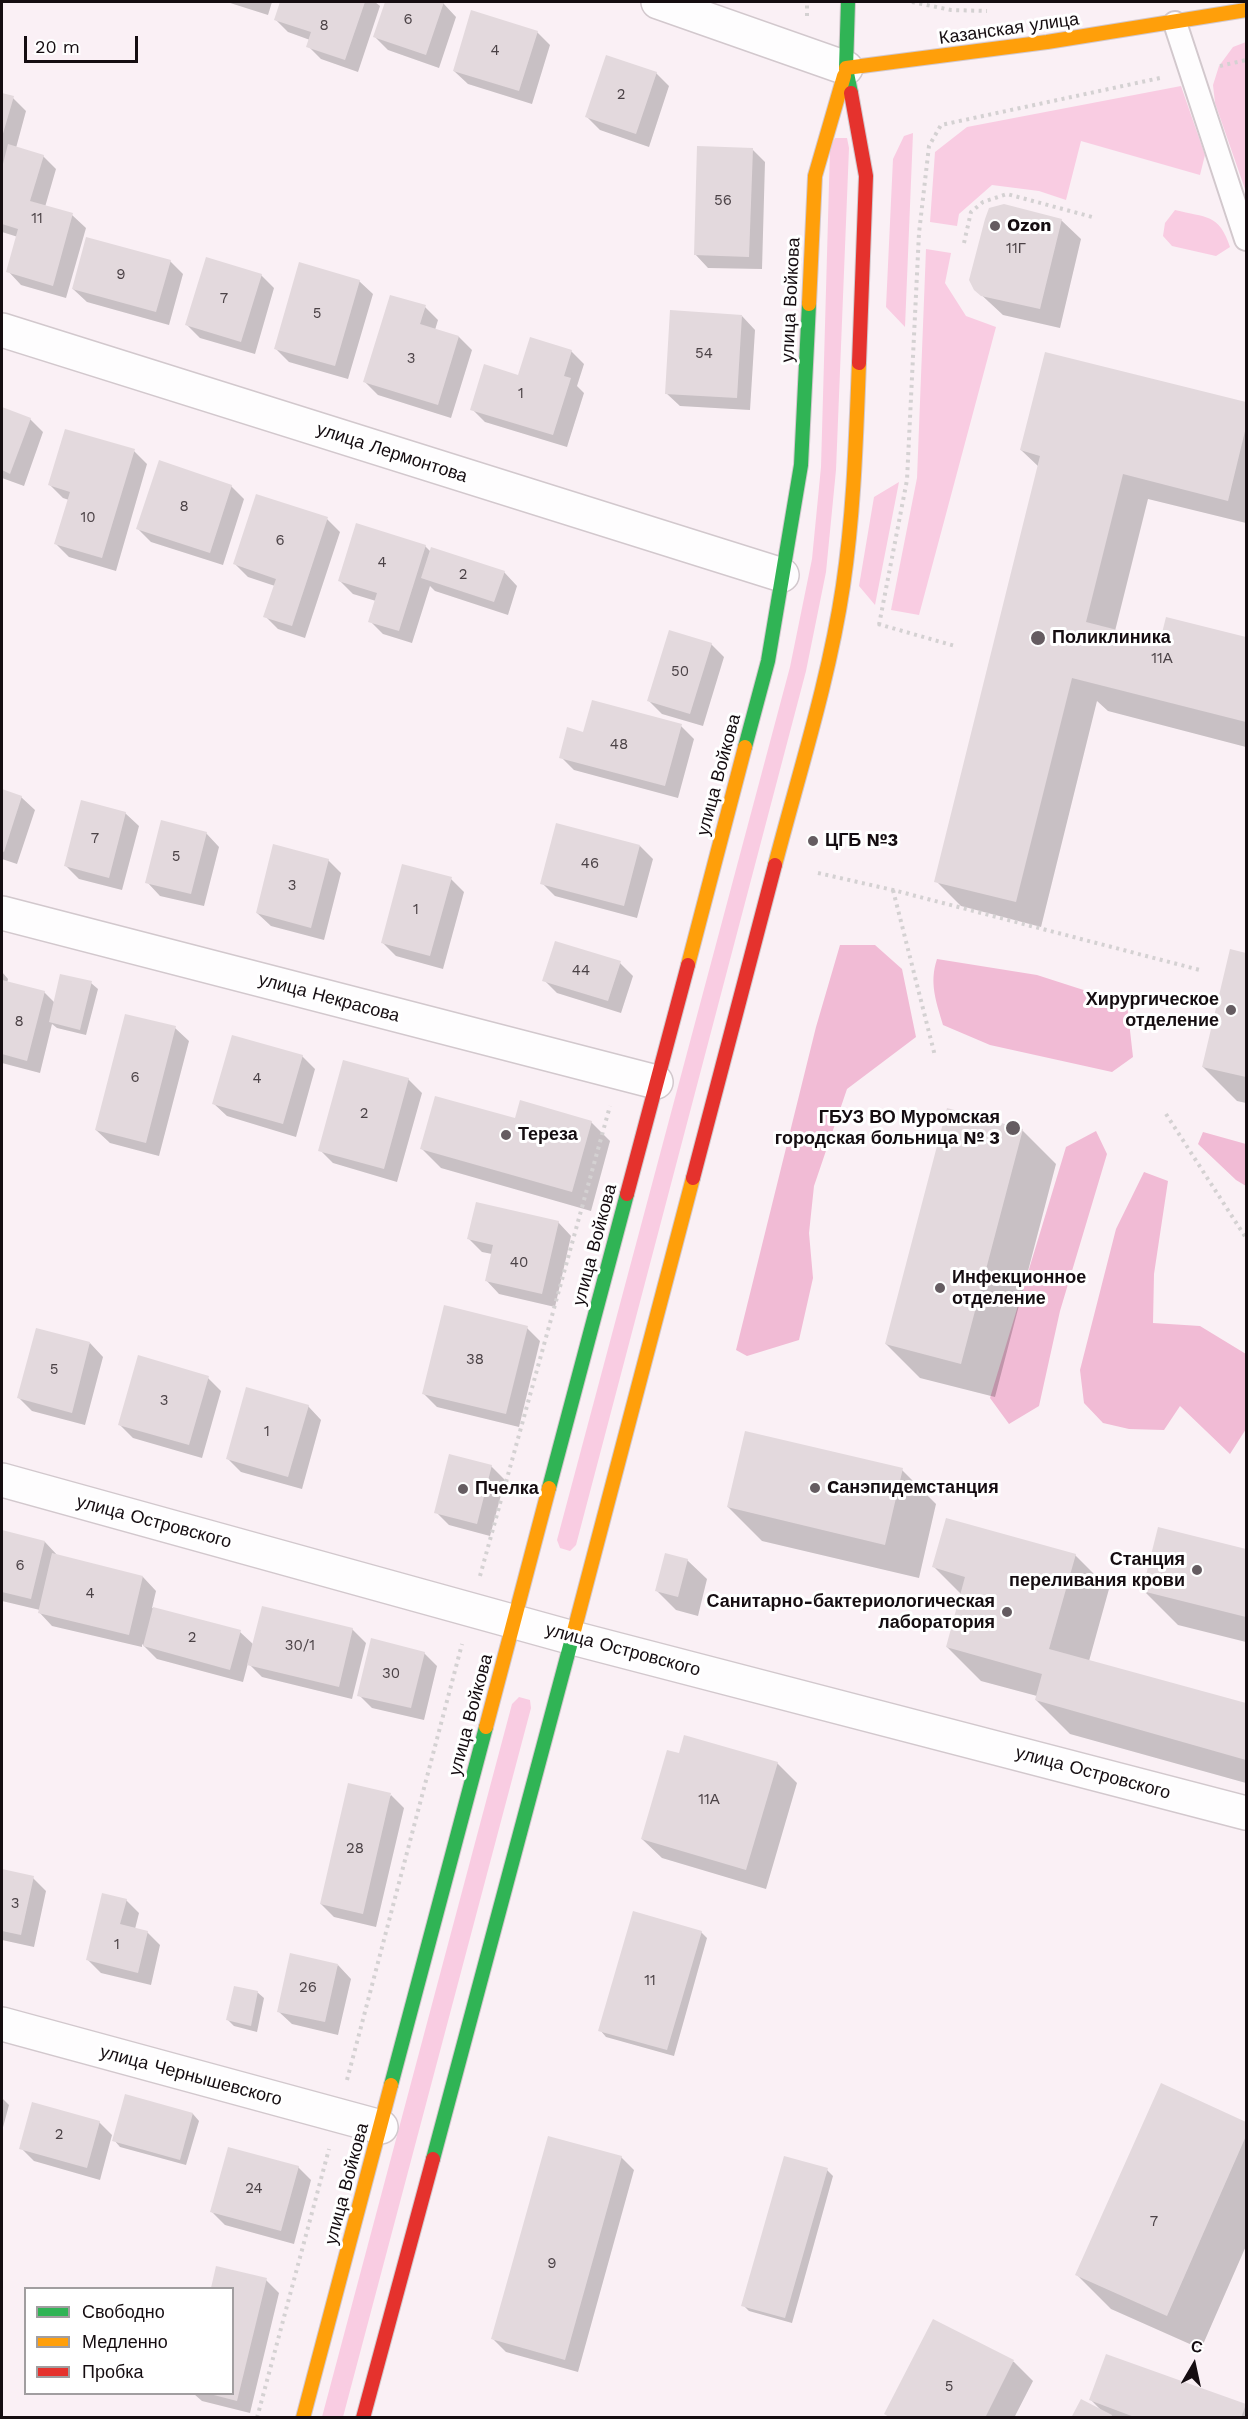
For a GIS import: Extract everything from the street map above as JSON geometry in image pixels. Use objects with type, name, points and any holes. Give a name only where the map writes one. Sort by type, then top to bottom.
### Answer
[{"type":"main road","name":"улица Войкова","points":[[363,2418],[573,1638],[825,675],[843,587],[855,475],[866,176],[846,68],[848,2]]},
{"type":"main road","name":"Казанская улица","points":[[846,68],[987,51],[1246,10]]},
{"type":"main road","name":"улица Войкова","points":[[303,2418],[768,661],[801,465],[815,176],[846,68]]},
{"type":"street","points":[[658,2],[846,68]]},
{"type":"street","name":"улица Лермонтова","points":[[2,330],[782,575]]},
{"type":"street","name":"улица Некрасова","points":[[2,913],[656,1082]]},
{"type":"street","name":"улица Островского","points":[[2,1480],[573,1638],[1246,1813]]},
{"type":"street","name":"улица Чернышевского","points":[[2,2024],[381,2127]]},
{"type":"lane","points":[[1175,23],[1246,239]]},
{"type":"path","points":[[912,2],[951,10],[987,11]]},
{"type":"path","points":[[879,625],[907,480],[919,233],[928,146],[941,125],[1246,60]]},
{"type":"path","points":[[964,243],[971,212],[983,202],[1007,195],[1096,218]]},
{"type":"path","points":[[818,873],[893,890],[1200,970]]},
{"type":"path","points":[[893,890],[935,1056]]},
{"type":"path","points":[[257,2418],[471,1609],[618,1073]]},
{"type":"path","points":[[1166,1114],[1246,1238]]},
{"type":"shaded area","points":[[1246,42],[1246,192],[1215,103],[1213,85],[1219,66],[1233,47]]},
{"type":"shaded area","points":[[1181,86],[1205,155],[1200,175],[1081,141],[1066,200],[1039,191],[992,185],[959,214],[957,226],[930,222],[935,152],[967,127]]},
{"type":"shaded area","points":[[913,133],[905,327],[886,307],[893,159],[904,136]]},
{"type":"shaded area","points":[[835,138],[847,138],[849,148],[836,470],[826,572],[806,671],[576,1545],[570,1551],[560,1548],[557,1540],[790,667],[812,559],[821,467],[830,148]]},
{"type":"shaded area","points":[[1175,210],[1203,216],[1216,222],[1226,236],[1230,247],[1216,256],[1172,246],[1163,236],[1165,223]]},
{"type":"shaded area","points":[[926,249],[951,253],[945,283],[966,316],[996,327],[919,615],[891,610],[917,478]]},
{"type":"shaded area","points":[[899,482],[875,605],[859,586],[874,497]]},
{"type":"shaded area","points":[[840,945],[875,945],[902,969],[916,1037],[847,1089],[814,1186],[809,1233],[813,1278],[799,1340],[747,1356],[736,1350],[816,1027]]},
{"type":"shaded area","points":[[937,959],[1037,975],[1127,1004],[1133,1057],[1112,1072],[990,1045],[943,1025],[934,984]]},
{"type":"shaded area","points":[[1096,1131],[1107,1154],[1060,1311],[1039,1406],[1009,1424],[990,1398],[1066,1147]]},
{"type":"shaded area","points":[[1203,1132],[1246,1144],[1246,1186],[1236,1180],[1198,1144]]},
{"type":"shaded area","points":[[1144,1172],[1168,1181],[1154,1274],[1153,1323],[1200,1326],[1246,1354],[1246,1429],[1230,1454],[1180,1406],[1164,1430],[1129,1429],[1103,1423],[1084,1403],[1080,1370],[1116,1229]]},
{"type":"shaded area","points":[[519,1697],[530,1700],[531,1708],[343,2417],[322,2417],[512,1704]]},
{"type":"building","points":[[280,2],[365,2],[345,60],[306,47],[311,32],[274,20]]},
{"type":"building","points":[[385,2],[444,2],[426,55],[373,37]]},
{"type":"building","points":[[471,10],[538,31],[519,91],[453,71]]},
{"type":"building","points":[[606,55],[657,72],[636,134],[585,117]]},
{"type":"building","points":[[2,93],[14,96],[2,137]]},
{"type":"building","points":[[8,144],[44,155],[30,201],[73,213],[53,286],[6,272],[18,229],[2,224],[2,168]]},
{"type":"building","points":[[697,146],[753,148],[749,257],[694,255]]},
{"type":"building","points":[[1004,204],[1062,219],[1040,309],[981,296],[974,290],[969,280],[989,208]]},
{"type":"building","points":[[86,237],[171,260],[156,312],[72,289]]},
{"type":"building","points":[[206,257],[262,274],[241,342],[185,325]]},
{"type":"building","points":[[299,262],[360,280],[335,366],[274,349]]},
{"type":"building","points":[[390,295],[426,305],[420,324],[459,336],[438,405],[363,382]]},
{"type":"building","points":[[670,310],[742,315],[737,398],[665,394]]},
{"type":"building","points":[[530,337],[572,350],[564,376],[571,378],[553,435],[470,410],[484,364],[518,375]]},
{"type":"building","name":"Поликлиника","points":[[1045,352],[1246,402],[1246,427],[1228,501],[1123,474],[1086,622],[1160,641],[1166,617],[1246,637],[1246,722],[1072,678],[1016,902],[934,882],[1040,456],[1020,450]]},
{"type":"building","points":[[2,407],[31,418],[10,474],[2,470]]},
{"type":"building","points":[[65,429],[135,449],[102,558],[54,544],[70,492],[48,485]]},
{"type":"building","points":[[159,460],[232,485],[210,553],[136,529]]},
{"type":"building","points":[[256,494],[328,517],[292,626],[263,617],[276,579],[233,564]]},
{"type":"building","points":[[356,523],[426,545],[399,631],[368,622],[377,593],[338,581]]},
{"type":"building","points":[[431,547],[505,571],[494,602],[421,578]]},
{"type":"building","points":[[669,630],[712,643],[690,714],[647,701]]},
{"type":"building","points":[[592,700],[682,724],[665,786],[559,758],[567,727],[583,732]]},
{"type":"building","points":[[2,789],[22,796],[4,852],[2,851]]},
{"type":"building","points":[[81,800],[126,812],[109,878],[64,866]]},
{"type":"building","points":[[161,820],[207,832],[191,894],[145,883]]},
{"type":"building","points":[[556,823],[640,845],[624,906],[540,884]]},
{"type":"building","points":[[273,844],[329,859],[311,928],[256,913]]},
{"type":"building","points":[[402,864],[452,877],[430,956],[381,943]]},
{"type":"building","points":[[555,941],[621,961],[608,1001],[542,981]]},
{"type":"building","name":"Хирургическое отделение","points":[[1230,949],[1246,953],[1246,1077],[1202,1067]]},
{"type":"building","points":[[60,974],[92,981],[80,1030],[49,1022]]},
{"type":"building","points":[[2,980],[45,991],[27,1061],[2,1054]]},
{"type":"building","points":[[125,1014],[176,1026],[146,1143],[95,1130]]},
{"type":"building","points":[[232,1035],[303,1055],[283,1124],[212,1104]]},
{"type":"building","points":[[343,1060],[409,1078],[384,1169],[318,1151]]},
{"type":"building","name":"Тереза","points":[[435,1096],[515,1118],[520,1100],[592,1121],[572,1192],[420,1149]]},
{"type":"building","name":"Инфекционное отделение","points":[[947,1108],[1023,1129],[961,1364],[885,1344]]},
{"type":"building","points":[[476,1202],[559,1221],[542,1294],[485,1281],[493,1245],[467,1239]]},
{"type":"building","points":[[444,1305],[528,1326],[506,1414],[422,1394]]},
{"type":"building","points":[[36,1328],[90,1342],[72,1413],[17,1398]]},
{"type":"building","points":[[138,1355],[209,1376],[189,1445],[118,1425]]},
{"type":"building","points":[[246,1387],[309,1405],[288,1477],[226,1459]]},
{"type":"building","name":"Cанэпидемстанция","points":[[745,1431],[903,1468],[885,1545],[727,1507]]},
{"type":"building","name":"Пчелка","points":[[449,1454],[492,1465],[477,1524],[434,1513]]},
{"type":"building","points":[[946,1518],[1076,1554],[1049,1649],[1246,1703],[1246,1760],[1035,1700],[1042,1674],[946,1647],[965,1577],[932,1567]]},
{"type":"building","name":"Станция переливания крови","points":[[1158,1527],[1246,1549],[1246,1617],[1142,1591]]},
{"type":"building","points":[[2,1530],[45,1541],[31,1599],[2,1592]]},
{"type":"building","points":[[52,1553],[143,1576],[129,1635],[38,1613]]},
{"type":"building","points":[[665,1553],[688,1559],[678,1597],[655,1591]]},
{"type":"building","points":[[262,1606],[353,1628],[339,1687],[247,1665]]},
{"type":"building","points":[[153,1607],[241,1630],[230,1670],[143,1646]]},
{"type":"building","points":[[371,1638],[425,1652],[411,1708],[357,1696]]},
{"type":"building","points":[[684,1735],[778,1762],[746,1870],[641,1839],[667,1750],[679,1753]]},
{"type":"building","points":[[348,1783],[391,1793],[363,1914],[320,1904]]},
{"type":"building","points":[[2,1869],[34,1876],[21,1935],[2,1931]]},
{"type":"building","points":[[102,1893],[127,1899],[120,1924],[148,1931],[138,1973],[86,1960]]},
{"type":"building","points":[[633,1911],[702,1931],[667,2050],[598,2031]]},
{"type":"building","points":[[290,1953],[338,1964],[325,2022],[277,2012]]},
{"type":"building","points":[[234,1986],[258,1991],[251,2026],[226,2020]]},
{"type":"building","points":[[1161,2083],[1246,2122],[1246,2136],[1167,2316],[1075,2275]]},
{"type":"building","points":[[125,2094],[193,2113],[180,2160],[112,2141]]},
{"type":"building","points":[[32,2102],[100,2121],[87,2168],[19,2149]]},
{"type":"building","points":[[548,2136],[622,2156],[565,2360],[491,2339]]},
{"type":"building","points":[[228,2147],[299,2166],[281,2231],[210,2212]]},
{"type":"building","points":[[784,2156],[828,2168],[785,2318],[741,2306]]},
{"type":"building","points":[[216,2266],[267,2278],[237,2401],[214,2395],[234,2395],[234,2287],[211,2287]]},
{"type":"building","points":[[933,2319],[1014,2360],[985,2418],[891,2418],[884,2414]]},
{"type":"building","points":[[1106,2354],[1246,2404],[1241,2418],[1137,2418],[1089,2400]]},
{"type":"building","points":[[1081,2399],[1112,2415],[1111,2418],[1071,2418]]},
{"type":"traffic: fast","points":[[848,2],[846,68],[851,93]]},
{"type":"traffic: fast","points":[[745,747],[768,661],[801,465],[809,304]]},
{"type":"traffic: fast","points":[[549,1488],[627,1194]]},
{"type":"traffic: fast","points":[[433,2159],[574,1631]]},
{"type":"traffic: fast","points":[[391,2085],[486,1727]]},
{"type":"traffic: slow","points":[[846,68],[1047,42],[1246,10]]},
{"type":"traffic: slow","points":[[809,304],[815,176],[844,76]]},
{"type":"traffic: slow","points":[[775,865],[822,691],[843,586],[852,503],[859,363]]},
{"type":"traffic: slow","points":[[688,965],[745,747]]},
{"type":"traffic: slow","points":[[574,1631],[693,1178]]},
{"type":"traffic: slow","points":[[486,1727],[549,1488]]},
{"type":"traffic: slow","points":[[303,2418],[391,2085]]},
{"type":"traffic: jam","points":[[851,93],[866,176],[859,363]]},
{"type":"traffic: jam","points":[[693,1178],[775,865]]},
{"type":"traffic: jam","points":[[627,1194],[688,965]]},
{"type":"traffic: jam","points":[[363,2418],[433,2159]]},
{"type":"place","name":"Ozon","points":[[995,226]]},
{"type":"place","name":"Поликлиника","points":[[1038,638]]},
{"type":"place","name":"ЦГБ №3","points":[[813,841]]},
{"type":"place","name":"Хирургическое отделение","points":[[1231,1010]]},
{"type":"place","name":"ГБУЗ ВО Муромская городская больница № 3","points":[[1013,1128]]},
{"type":"place","name":"Тереза","points":[[506,1135]]},
{"type":"place","name":"Инфекционное отделение","points":[[940,1288]]},
{"type":"place","name":"Cанэпидемстанция","points":[[815,1488]]},
{"type":"place","name":"Пчелка","points":[[463,1489]]},
{"type":"place","name":"Станция переливания крови","points":[[1197,1570]]},
{"type":"place","name":"Санитарно-бактериологическая лаборатория","points":[[1007,1612]]}]
